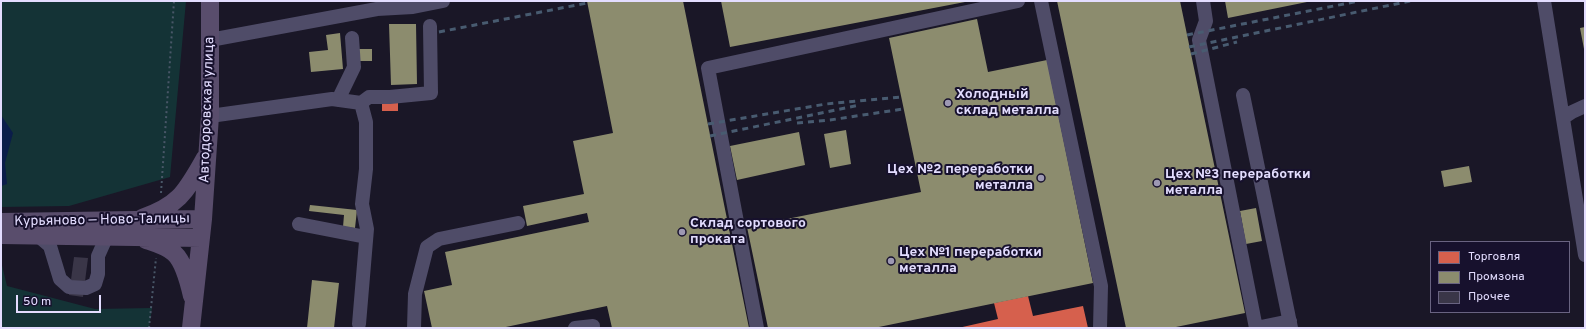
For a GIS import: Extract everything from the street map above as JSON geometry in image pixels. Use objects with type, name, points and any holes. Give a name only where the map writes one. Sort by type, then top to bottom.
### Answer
[{"type":"main road","name":"Автодоровская улица","points":[[191,328],[203,219],[210,116],[210,1]]},
{"type":"main road","points":[[194,304],[188,279],[175,254],[135,228],[176,201],[188,189],[207,154]]},
{"type":"main road","name":"Курьяново — Ново-Талицы","points":[[1,235],[36,234],[107,236],[135,228],[203,219]]},
{"type":"main road","name":"Курьяново — Ново-Талицы","points":[[1,222],[135,228],[158,236],[201,238]]},
{"type":"lane","points":[[210,40],[378,5],[413,7],[442,1]]},
{"type":"lane","points":[[757,328],[708,68],[1018,1]]},
{"type":"lane","points":[[1041,1],[1101,286],[1100,328]]},
{"type":"lane","points":[[1203,1],[1206,20],[1198,40],[1256,328],[1291,325],[1243,95]]},
{"type":"lane","points":[[1544,1],[1562,118],[1582,214],[1585,255]]},
{"type":"lane","points":[[210,116],[332,99],[361,103],[369,97],[390,97],[431,93],[430,26]]},
{"type":"lane","points":[[338,100],[354,68],[352,38]]},
{"type":"lane","points":[[359,324],[367,229],[362,204],[366,170],[366,122],[361,103]]},
{"type":"lane","points":[[1562,118],[1585,106]]},
{"type":"lane","points":[[414,328],[415,294],[427,247],[439,239],[518,223]]},
{"type":"lane","points":[[299,224],[366,237]]},
{"type":"lane","points":[[36,234],[50,246],[60,279],[69,287],[86,288],[95,284],[98,274],[98,256],[107,236]]},
{"type":"lane","points":[[575,328],[593,326]]},
{"type":"path","points":[[160,198],[174,1]]},
{"type":"path","points":[[149,328],[158,236]]},
{"type":"green space","points":[[1,1],[186,1],[170,177],[69,206],[1,207]]},
{"type":"green space","points":[[1,261],[7,286],[95,309],[152,308],[149,328],[1,328]]},
{"type":"water","points":[[1,115],[13,133],[5,163],[7,184],[1,186]]},
{"type":"building: Торговля","points":[[398,101],[398,111],[382,111],[382,102]]},
{"type":"building: Торговля","points":[[1028,296],[1033,316],[1083,306],[1088,328],[958,328],[998,319],[994,303]]},
{"type":"building: Промзона","points":[[587,1],[683,1],[749,328],[612,328],[607,306],[501,328],[432,328],[424,291],[452,285],[445,252],[589,222],[587,213],[527,226],[523,206],[584,194],[573,141],[613,133]]},
{"type":"building: Промзона","points":[[721,1],[965,1],[965,2],[730,47]]},
{"type":"building: Промзона","name":"Цех №3 переработки металла","points":[[1057,1],[1180,1],[1245,313],[1171,328],[1126,328]]},
{"type":"building: Промзона","points":[[1225,1],[1307,1],[1307,2],[1228,18]]},
{"type":"building: Промзона","points":[[977,19],[988,72],[1047,60],[1093,283],[874,328],[768,328],[747,227],[921,192],[889,38]]},
{"type":"building: Промзона","points":[[389,24],[416,24],[417,84],[391,85]]},
{"type":"building: Промзона","points":[[1585,27],[1585,49],[1584,49],[1580,28]]},
{"type":"building: Промзона","points":[[340,33],[343,69],[311,72],[309,52],[328,50],[326,35]]},
{"type":"building: Промзона","points":[[359,49],[372,49],[372,61],[359,61]]},
{"type":"building: Промзона","points":[[846,130],[851,164],[830,168],[824,134]]},
{"type":"building: Промзона","points":[[799,132],[805,165],[737,180],[730,146]]},
{"type":"building: Промзона","points":[[1469,166],[1472,182],[1444,187],[1441,171]]},
{"type":"building: Промзона","points":[[310,205],[357,210],[355,228],[343,227],[344,215],[309,211]]},
{"type":"building: Промзона","points":[[1256,208],[1262,241],[1246,244],[1240,211]]},
{"type":"building: Промзона","points":[[312,280],[339,283],[334,328],[307,328]]},
{"type":"building: Прочее","points":[[74,257],[88,258],[83,297],[69,295]]},
{"type":"railway","points":[[1187,35],[1359,1]]},
{"type":"railway","points":[[1189,47],[1410,1]]},
{"type":"railway","points":[[439,32],[587,3]]},
{"type":"railway","points":[[1191,54],[1237,42]]},
{"type":"railway","points":[[708,124],[826,104],[901,97]]},
{"type":"railway","points":[[710,136],[860,105]]},
{"type":"railway","points":[[797,123],[830,120],[903,109]]},
{"type":"place","name":"Холодный склад металла","points":[[948,103]]},
{"type":"place","name":"Цех №2 переработки металла","points":[[1041,178]]},
{"type":"place","name":"Цех №3 переработки металла","points":[[1157,183]]},
{"type":"place","name":"Склад сортового проката","points":[[682,232]]},
{"type":"place","name":"Цех №1 переработки металла","points":[[891,261]]}]
